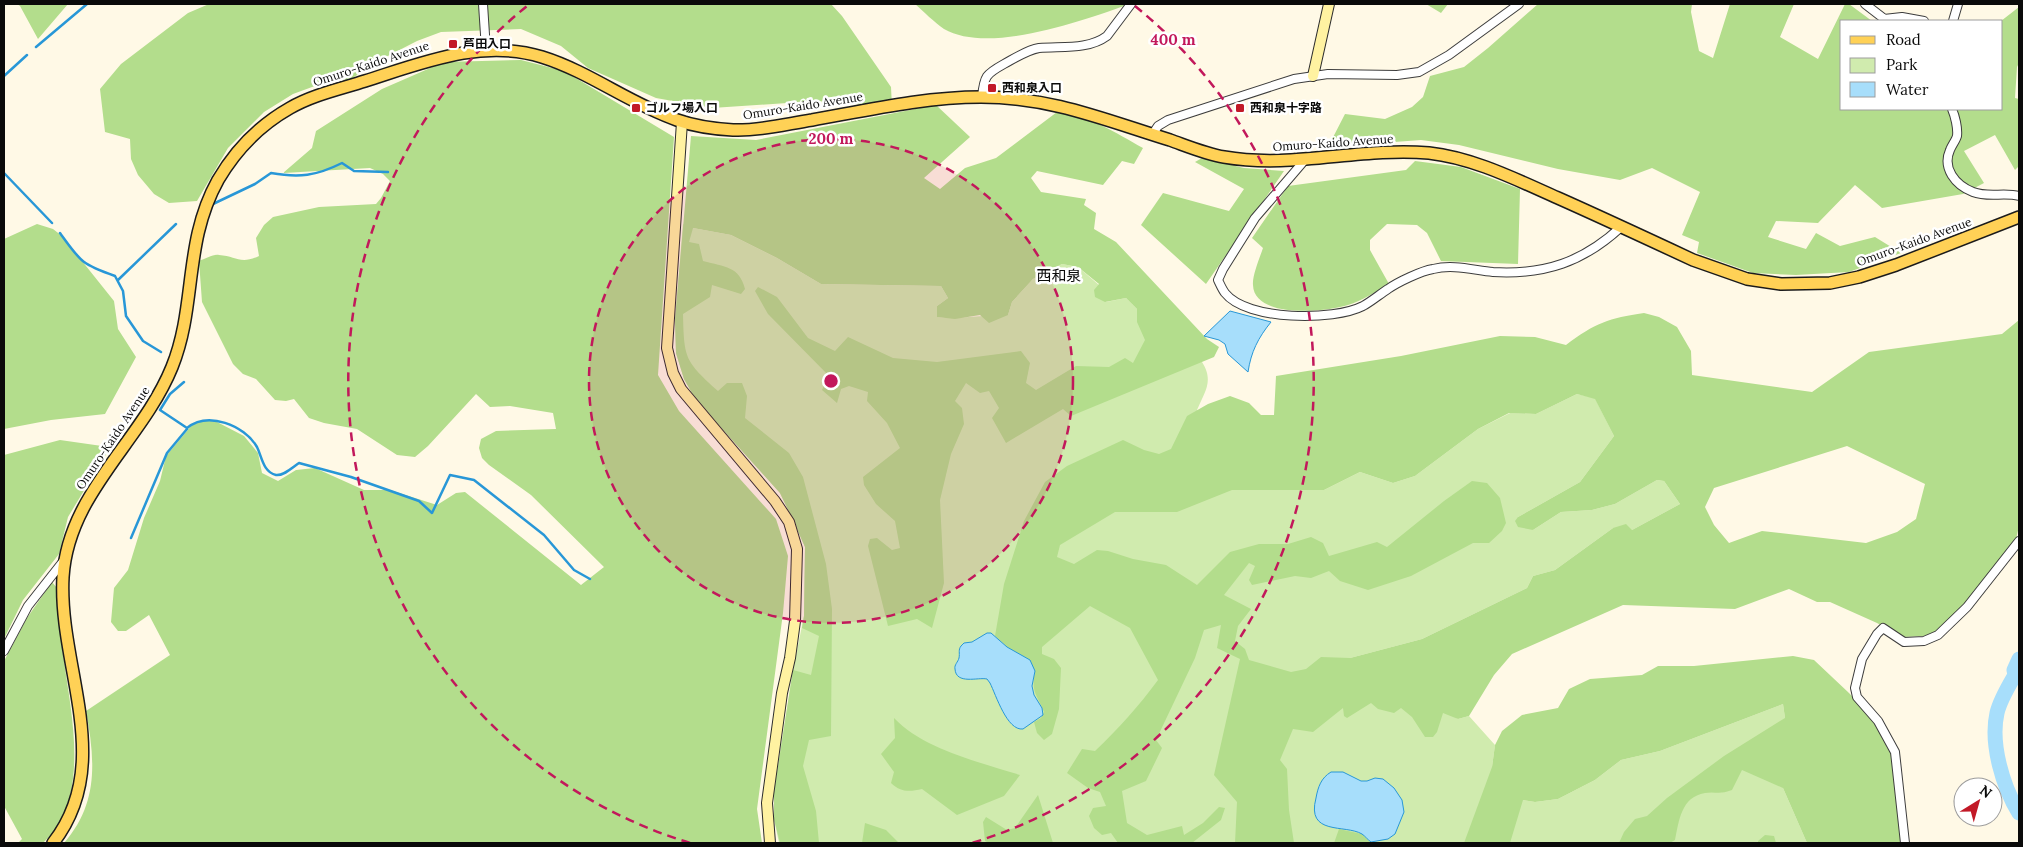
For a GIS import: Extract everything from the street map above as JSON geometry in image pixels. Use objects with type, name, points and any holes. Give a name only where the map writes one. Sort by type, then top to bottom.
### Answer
[{"type":"main road","name":"Omuro-Kaido Avenue","points":[[53,843],[68,822],[76,802],[83,764],[81,726],[64,612],[63,576],[66,557],[72,533],[80,514],[115,458],[156,401],[176,360],[182,341],[195,241],[205,205],[232,159],[245,143],[271,120],[294,105],[435,58],[457,53],[486,50],[529,54],[578,71],[664,115],[682,122],[723,129],[761,128],[906,104],[952,98],[982,97],[1037,101],[1064,106],[1219,156],[1262,162],[1304,161],[1383,152],[1431,154],[1450,157],[1493,170],[1693,260],[1747,279],[1781,284],[1806,285],[1830,283],[1872,273],[2019,217]]},
{"type":"street","points":[[483,4],[486,50]]},
{"type":"street","points":[[982,97],[984,81],[991,72],[1033,50],[1095,44],[1107,36],[1131,4]]},
{"type":"street","points":[[1313,76],[1329,4]]},
{"type":"street","points":[[1152,135],[1158,126],[1168,120],[1294,79],[1313,76],[1397,75],[1419,72],[1449,55],[1518,4]]},
{"type":"street","points":[[1864,4],[1886,20],[1902,17],[1918,20]]},
{"type":"street","points":[[1953,20],[1958,4]]},
{"type":"street","points":[[1952,110],[1957,136],[1949,152],[1947,167],[1952,177],[1964,188],[1974,193],[1989,195],[2010,193],[2019,196]]},
{"type":"street","points":[[682,122],[667,348],[673,373],[689,400],[775,501],[789,522],[797,549],[795,621],[790,658],[782,693],[767,803],[770,843]]},
{"type":"street","points":[[1304,161],[1255,218],[1218,280],[1226,294],[1236,302],[1249,308],[1292,316],[1318,317],[1337,314],[1363,306],[1390,287],[1432,269],[1451,266],[1494,272],[1536,270],[1567,264],[1605,242],[1621,227]]},
{"type":"street","points":[[1905,843],[1895,752],[1878,720],[1857,697],[1855,688],[1862,659],[1877,634],[1883,628],[1904,642],[1924,641],[1938,635],[1967,608],[2019,541]]},
{"type":"street","points":[[4,651],[28,606],[66,557]]},
{"type":"green space","points":[[17,4],[68,4],[38,39],[20,6]]},
{"type":"green space","points":[[209,4],[831,4],[842,16],[891,87],[892,107],[816,101],[712,108],[656,98],[588,68],[561,46],[521,29],[441,32],[417,41],[380,60],[351,79],[323,83],[293,94],[264,112],[228,148],[197,201],[169,203],[154,194],[138,175],[131,159],[130,139],[105,132],[100,89],[121,64],[188,13]]},
{"type":"green space","points":[[915,4],[1130,4],[1063,26],[1010,37],[986,38],[963,36],[944,29]]},
{"type":"green space","points":[[1426,4],[1448,4],[1441,13]]},
{"type":"green space","points":[[1538,4],[1692,4],[1691,12],[1699,51],[1713,58],[1730,4],[1794,4],[1780,37],[1818,59],[1845,4],[1849,4],[1871,20],[1840,20],[1840,110],[2003,110],[2002,20],[2019,7],[2019,63],[2017,67],[2015,98],[2019,99],[2019,166],[2015,170],[1995,135],[1964,151],[1984,183],[1963,194],[1882,208],[1855,185],[1818,223],[1776,221],[1768,237],[1806,249],[1816,233],[1840,246],[1875,237],[1901,253],[1849,272],[1796,275],[1753,273],[1697,253],[1699,242],[1682,235],[1700,192],[1652,168],[1620,180],[1558,169],[1459,145],[1421,140],[1328,147],[1345,114],[1385,119],[1412,107],[1423,97],[1430,76],[1464,67]]},
{"type":"green space","points":[[521,60],[564,71],[674,137],[658,375],[679,411],[776,519],[788,556],[783,613],[757,809],[762,843],[64,843],[75,828],[89,797],[92,764],[86,711],[170,655],[149,615],[126,631],[118,631],[111,622],[114,588],[128,570],[144,518],[160,481],[166,456],[192,425],[205,420],[217,422],[244,436],[258,453],[262,473],[278,481],[296,470],[315,468],[364,490],[390,490],[437,505],[456,493],[465,492],[581,585],[604,567],[531,495],[482,458],[479,448],[481,439],[496,431],[556,429],[553,413],[510,406],[490,407],[476,394],[428,446],[415,457],[397,455],[357,429],[324,423],[309,418],[294,399],[286,401],[275,400],[256,379],[243,374],[233,364],[202,302],[199,261],[217,255],[242,260],[253,259],[259,256],[256,238],[264,225],[273,217],[319,207],[376,204],[381,198],[390,181],[383,174],[370,168],[283,173],[312,148],[316,131],[382,89],[444,62]]},
{"type":"green space","points":[[936,105],[970,137],[924,178],[940,189],[965,168],[996,158],[1057,112],[1091,121],[1143,148],[1134,164],[1122,161],[1103,185],[1037,171],[1031,178],[1041,192],[1086,199],[1084,205],[1096,213],[1094,229],[1116,242],[1207,339],[1219,347],[1214,357],[1071,416],[1063,409],[1006,443],[992,418],[999,408],[989,391],[980,393],[966,383],[955,401],[962,408],[964,424],[951,454],[940,500],[944,583],[932,628],[917,619],[888,626],[868,546],[870,539],[877,538],[892,550],[900,548],[895,521],[876,504],[864,485],[863,477],[900,448],[887,423],[867,401],[868,392],[849,386],[841,389],[837,403],[822,390],[825,383],[831,378],[768,314],[755,291],[758,287],[777,297],[808,338],[835,351],[848,337],[893,358],[937,362],[1021,351],[1030,363],[1026,383],[1036,390],[1076,366],[1109,367],[1125,358],[1133,363],[1145,340],[1137,322],[1137,309],[1126,298],[1105,302],[1095,297],[1094,290],[1099,284],[1078,267],[1062,264],[1033,279],[1012,302],[1008,315],[989,323],[980,315],[955,319],[937,317],[937,306],[948,298],[941,286],[821,284],[777,258],[731,235],[693,228],[689,242],[699,244],[703,261],[724,266],[735,272],[745,289],[741,294],[712,285],[710,297],[683,314],[684,341],[688,358],[699,373],[718,391],[727,383],[742,383],[747,396],[745,418],[789,453],[803,477],[826,564],[832,609],[831,736],[809,740],[803,766],[816,811],[819,843],[780,843],[774,819],[774,792],[793,670],[811,675],[819,636],[802,628],[804,616],[805,547],[780,493],[696,400],[684,379],[676,353],[675,320],[691,136],[756,140]]},
{"type":"green space","points":[[1202,158],[1244,168],[1284,171],[1206,284],[1141,225],[1163,193],[1229,211],[1244,189],[1195,162]]},
{"type":"green space","points":[[1415,161],[1461,167],[1520,189],[1518,264],[1441,261],[1427,233],[1417,225],[1387,224],[1370,240],[1370,250],[1389,284],[1369,296],[1338,308],[1309,311],[1278,308],[1265,303],[1257,296],[1253,281],[1263,248],[1252,238],[1288,186],[1406,170]]},
{"type":"green space","points":[[37,224],[53,229],[62,236],[114,301],[118,329],[136,357],[105,414],[51,420],[4,429],[4,239]]},
{"type":"green space","points":[[683,224],[693,228],[731,235],[777,258],[821,284],[941,286],[948,298],[937,306],[937,317],[955,318],[1008,315],[1012,302],[1033,279],[1062,264],[1078,267],[1099,285],[1106,302],[1126,298],[1202,362],[1206,369],[1208,381],[1197,410],[1324,490],[1360,472],[1393,483],[1415,476],[1478,429],[1510,413],[1536,414],[1577,394],[1595,398],[1614,436],[1580,482],[1518,517],[1533,530],[1561,512],[1592,510],[1615,504],[1657,480],[1664,481],[1680,504],[1632,530],[1613,528],[1555,570],[1533,576],[1527,588],[1422,639],[1350,658],[1458,719],[1469,716],[1495,745],[1492,767],[1523,800],[1535,802],[1558,799],[1595,780],[1621,760],[1660,751],[1783,704],[1785,718],[1783,788],[1807,843],[779,843],[774,819],[774,792],[793,670],[804,616],[805,547],[780,493],[696,400],[684,379],[676,353],[675,320]]},
{"type":"green space","points":[[1644,313],[1659,317],[1677,327],[1691,351],[1692,375],[1812,392],[1869,352],[2002,334],[2019,320],[2019,526],[2016,539],[1967,601],[1937,631],[1924,636],[1903,637],[1830,602],[1817,602],[1789,589],[1735,609],[1623,605],[1512,654],[1494,675],[1469,716],[1458,719],[1443,713],[1437,732],[1433,737],[1425,737],[1412,717],[1401,708],[1394,713],[1378,709],[1371,703],[1347,718],[1344,716],[1343,708],[1313,732],[1293,729],[1280,760],[1287,769],[1289,810],[1294,843],[1235,843],[1237,802],[1214,775],[1240,659],[1217,648],[1221,625],[1204,630],[1195,658],[1156,740],[1162,748],[1146,781],[1122,791],[1127,823],[1147,835],[1182,826],[1184,835],[1203,823],[1219,807],[1225,808],[1221,820],[1192,843],[1118,843],[1111,833],[1102,835],[1094,828],[1089,816],[1093,808],[1106,806],[1100,792],[1088,788],[1067,773],[1082,749],[1095,751],[1128,717],[1158,680],[1130,628],[1090,606],[1042,647],[1042,654],[1054,659],[1061,668],[1059,709],[1052,734],[1044,740],[1037,733],[1034,722],[1041,718],[1044,712],[1034,688],[1035,671],[995,636],[1004,584],[1024,521],[1045,482],[1067,466],[1123,440],[1144,450],[1159,454],[1171,449],[1187,416],[1208,404],[1230,396],[1249,403],[1261,415],[1274,415],[1276,376],[1401,356],[1500,336],[1535,337],[1566,345],[1594,327]],"holes":[[[1577,394],[1595,399],[1614,436],[1580,482],[1518,517],[1515,521],[1518,527],[1533,530],[1561,512],[1592,510],[1615,504],[1657,480],[1664,481],[1680,504],[1632,530],[1626,524],[1613,528],[1555,570],[1533,576],[1527,588],[1422,639],[1350,658],[1321,657],[1306,669],[1291,672],[1249,660],[1245,649],[1235,641],[1238,626],[1251,609],[1224,595],[1249,563],[1255,566],[1249,580],[1252,585],[1295,576],[1311,578],[1329,571],[1340,581],[1368,590],[1411,576],[1473,543],[1489,543],[1502,531],[1506,523],[1500,498],[1487,483],[1472,481],[1387,547],[1377,542],[1329,556],[1323,543],[1311,537],[1288,544],[1259,544],[1230,552],[1197,585],[1166,565],[1133,559],[1108,551],[1097,550],[1074,564],[1057,557],[1060,545],[1115,512],[1177,512],[1232,490],[1324,490],[1360,472],[1393,483],[1415,476],[1478,429],[1509,413],[1536,414]],[[1847,446],[1925,484],[1916,519],[1897,532],[1866,543],[1762,531],[1729,543],[1714,525],[1705,507],[1714,488]]]},
{"type":"green space","points":[[60,440],[102,446],[108,451],[68,517],[59,554],[23,600],[4,639],[4,455]]},
{"type":"green space","points":[[52,582],[57,588],[62,643],[73,723],[74,766],[72,787],[67,807],[58,826],[51,835],[43,843],[18,843],[22,839],[4,806],[4,661],[27,618]]},
{"type":"green space","points":[[1793,656],[1814,660],[1876,722],[1893,756],[1901,843],[1807,843],[1783,788],[1742,770],[1732,790],[1705,793],[1691,799],[1682,811],[1675,840],[1670,843],[1619,843],[1624,832],[1635,819],[1647,816],[1667,798],[1724,756],[1785,718],[1783,704],[1660,751],[1621,760],[1595,780],[1558,799],[1535,802],[1523,800],[1510,843],[1464,843],[1492,767],[1495,745],[1502,731],[1522,715],[1558,708],[1569,689],[1590,679],[1642,675],[1658,666],[1694,666]]},
{"type":"green space","points":[[894,718],[906,729],[936,746],[1020,775],[1004,796],[957,815],[922,789],[905,790],[891,783],[894,772],[881,754],[895,738]]},
{"type":"green space","points":[[1038,795],[1053,843],[989,843],[985,841],[983,822],[986,817],[1007,830],[1015,828]]},
{"type":"green space","points":[[865,823],[886,830],[899,843],[862,843]]},
{"type":"green space","points":[[1339,829],[1362,834],[1371,843],[1334,843]]},
{"type":"green space","points":[[1765,835],[1774,836],[1776,843],[1758,843]]},
{"type":"water","points":[[1230,311],[1271,322],[1256,346],[1248,372],[1228,354],[1225,344],[1219,340],[1204,336]]},
{"type":"water","points":[[987,633],[991,633],[1007,647],[1030,660],[1035,671],[1032,686],[1034,695],[1042,708],[1043,715],[1023,729],[1017,728],[1007,718],[987,679],[963,679],[956,674],[955,666],[959,658],[961,646]]},
{"type":"water","points":[[1331,772],[1343,772],[1361,781],[1375,778],[1383,779],[1394,788],[1402,800],[1404,812],[1395,834],[1388,839],[1371,842],[1355,831],[1322,823],[1317,818],[1314,810],[1316,798],[1320,783]]},
{"type":"waterway","points":[[36,47],[87,4]]},
{"type":"waterway","points":[[4,76],[27,55]]},
{"type":"waterway","points":[[213,204],[255,184],[271,173],[307,175],[324,171],[342,163],[354,171],[388,172]]},
{"type":"waterway","points":[[4,173],[52,223]]},
{"type":"waterway","points":[[118,280],[176,224]]},
{"type":"waterway","points":[[60,233],[78,256],[88,265],[115,276],[123,291],[126,316],[143,341],[161,352]]},
{"type":"waterway","points":[[184,382],[170,394],[160,410],[187,428],[196,423],[215,421],[225,423],[244,432],[257,447],[268,471],[276,475],[288,471],[299,463],[351,477],[419,501],[432,513],[450,475],[474,480],[544,535],[574,570],[590,579]]},
{"type":"waterway","points":[[131,538],[167,453],[187,429]]},
{"type":"waterway","points":[[2019,659],[2014,670],[2015,675],[1998,708],[1995,725],[1999,765],[2008,791],[2019,813]]},
{"type":"place","name":"芦田入口","points":[[453,44]]},
{"type":"place","name":"西和泉入口","points":[[992,88]]},
{"type":"place","name":"ゴルフ場入口","points":[[636,108]]},
{"type":"place","name":"西和泉十字路","points":[[1240,108]]},
{"type":"district","name":"西和泉","points":[[1059,276]]}]
